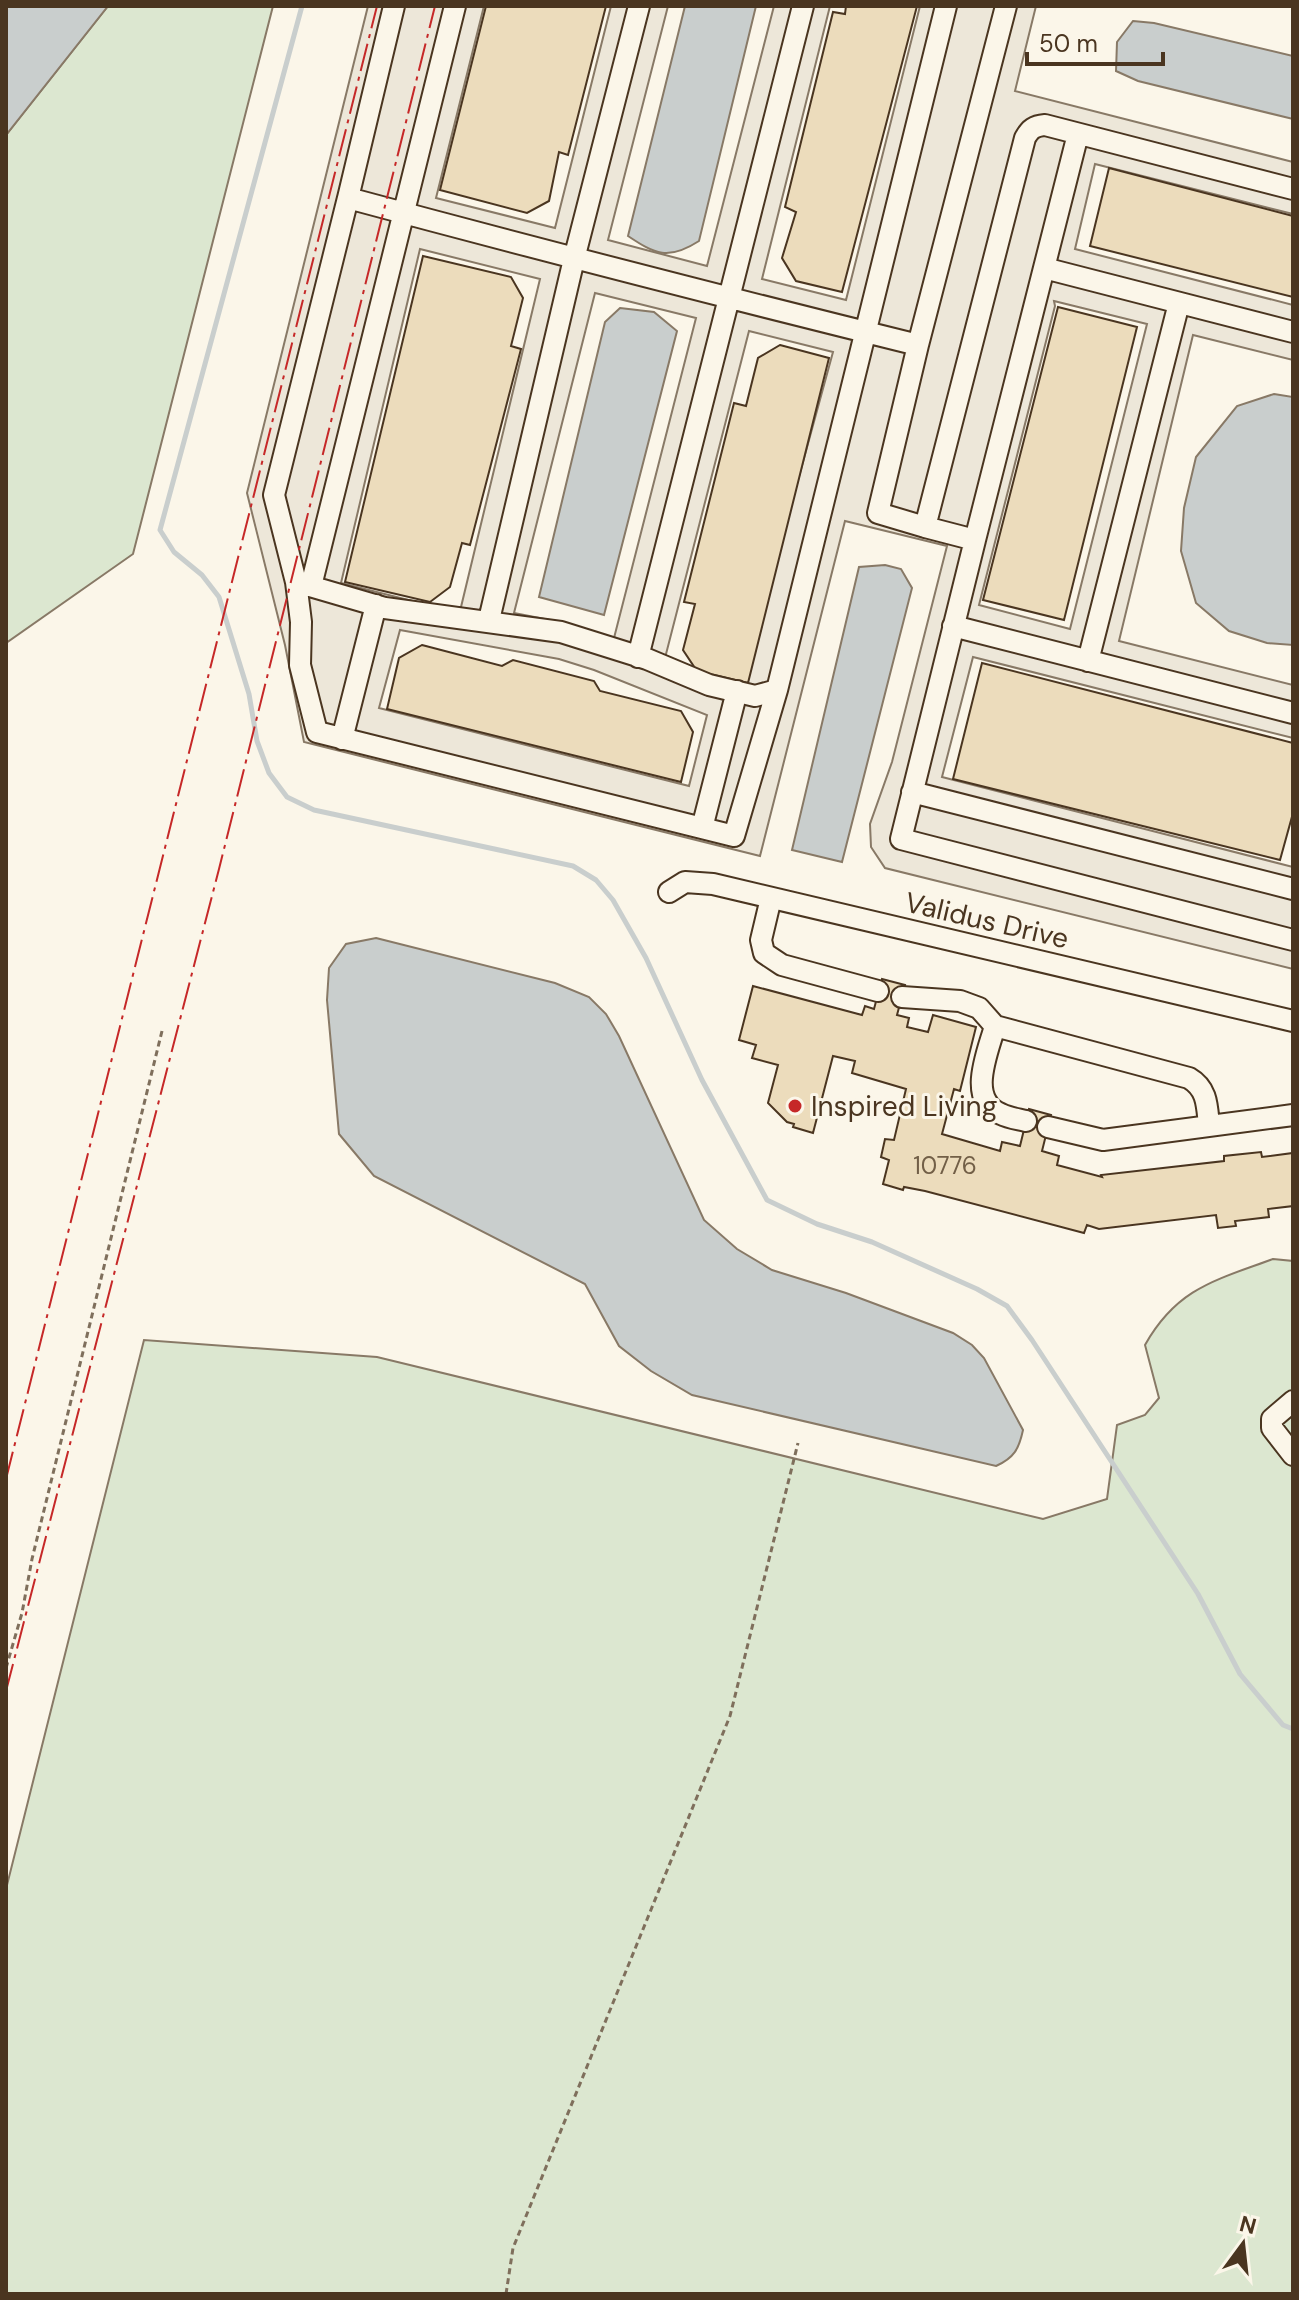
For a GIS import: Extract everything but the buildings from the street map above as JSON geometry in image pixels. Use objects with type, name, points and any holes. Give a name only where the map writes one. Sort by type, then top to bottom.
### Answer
[{"type":"street","points":[[304,584],[274,495],[394,6]]},
{"type":"street","points":[[455,6],[304,584],[300,665],[317,732],[734,836],[777,690],[946,6]]},
{"type":"street","points":[[489,620],[574,259],[639,6]]},
{"type":"street","points":[[638,657],[803,6]]},
{"type":"street","points":[[975,540],[878,513],[1006,6]]},
{"type":"street","points":[[925,527],[1025,138],[1035,126],[1045,125],[1293,189]]},
{"type":"street","points":[[1078,134],[901,839],[1293,940]]},
{"type":"street","points":[[348,198],[574,259],[918,345]]},
{"type":"street","points":[[1044,268],[1293,332]]},
{"type":"street","points":[[1088,661],[1179,303]]},
{"type":"street","points":[[304,584],[376,605],[561,632],[638,657],[709,685],[755,696],[777,690]]},
{"type":"street","points":[[342,739],[376,605]]},
{"type":"street","points":[[953,626],[1293,713]]},
{"type":"street","points":[[702,828],[737,691]]},
{"type":"street","points":[[912,792],[1293,889]]},
{"type":"street","name":"Validus Drive","points":[[669,892],[685,882],[713,884],[1293,1021]]},
{"type":"street","points":[[771,898],[761,940],[764,953],[782,965],[878,991]]},
{"type":"street","points":[[902,997],[960,1001],[979,1008],[995,1026],[1189,1078],[1197,1083],[1206,1097],[1209,1126]]},
{"type":"street","points":[[995,1026],[981,1093],[998,1114],[1026,1121]]},
{"type":"street","points":[[1048,1127],[1103,1140],[1293,1115]]},
{"type":"street","points":[[1293,1401],[1272,1419],[1272,1428],[1293,1455]]},
{"type":"path","points":[[6,1668],[22,1613],[32,1559],[162,1031]]},
{"type":"path","points":[[506,2294],[513,2248],[730,1716],[798,1443]]},
{"type":"green space","points":[[108,6],[273,6],[133,554],[6,643],[6,135]]},
{"type":"green space","points":[[1273,1259],[1293,1261],[1293,2294],[6,2294],[6,1889],[144,1340],[377,1357],[1043,1519],[1107,1499],[1117,1425],[1145,1415],[1159,1398],[1145,1345],[1170,1310],[1216,1280]]},
{"type":"shaded area","points":[[6,6],[108,6],[6,135]]},
{"type":"shaded area","points":[[368,6],[484,6],[436,198],[555,228],[611,6],[668,6],[608,240],[707,266],[774,6],[830,6],[762,279],[846,300],[920,6],[1036,6],[1015,91],[1293,162],[1293,214],[1095,164],[1075,249],[1293,305],[1293,360],[1193,335],[1119,641],[1293,685],[1293,738],[973,657],[942,777],[1293,867],[1293,969],[885,868],[871,847],[870,824],[892,762],[947,546],[845,521],[760,856],[304,742],[285,645],[247,493]],"holes":[[[420,249],[540,279],[461,607],[444,609],[341,583]],[[595,293],[696,318],[614,638],[560,622],[514,613]],[[1054,301],[1147,324],[1070,629],[979,605]],[[749,331],[833,352],[747,683],[681,667],[665,658]],[[400,630],[559,659],[707,715],[689,786],[379,708]]]},
{"type":"shaded area","points":[[685,6],[756,6],[699,241],[679,251],[662,253],[628,236]]},
{"type":"shaded area","points":[[1133,21],[1154,23],[1293,56],[1293,119],[1138,81],[1116,71],[1117,42]]},
{"type":"shaded area","points":[[620,308],[654,312],[677,331],[604,615],[539,597],[605,322]]},
{"type":"shaded area","points":[[1274,394],[1293,397],[1293,645],[1267,643],[1229,631],[1196,603],[1181,551],[1184,508],[1196,457],[1237,406]]},
{"type":"shaded area","points":[[885,565],[901,569],[912,588],[842,862],[792,850],[859,567]]},
{"type":"shaded area","points":[[376,938],[555,983],[589,997],[606,1014],[619,1036],[704,1220],[737,1249],[772,1270],[846,1293],[953,1333],[972,1345],[984,1358],[1023,1430],[1015,1452],[996,1466],[692,1395],[651,1371],[619,1346],[585,1284],[374,1176],[339,1134],[327,1000],[329,968],[346,944]]},
{"type":"waterway","points":[[302,6],[160,530],[174,552],[202,575],[219,597],[249,694],[257,741],[269,773],[287,797],[314,810],[573,866],[596,880],[613,900],[646,958],[702,1080],[767,1200],[817,1224],[872,1242],[977,1289],[1007,1306],[1198,1594],[1240,1674],[1283,1725],[1293,1729]]},
{"type":"power","points":[[6,1479],[377,6]]},
{"type":"power","points":[[6,1691],[219,869],[435,6]]},
{"type":"place","name":"Inspired Living","points":[[795,1106]]}]
